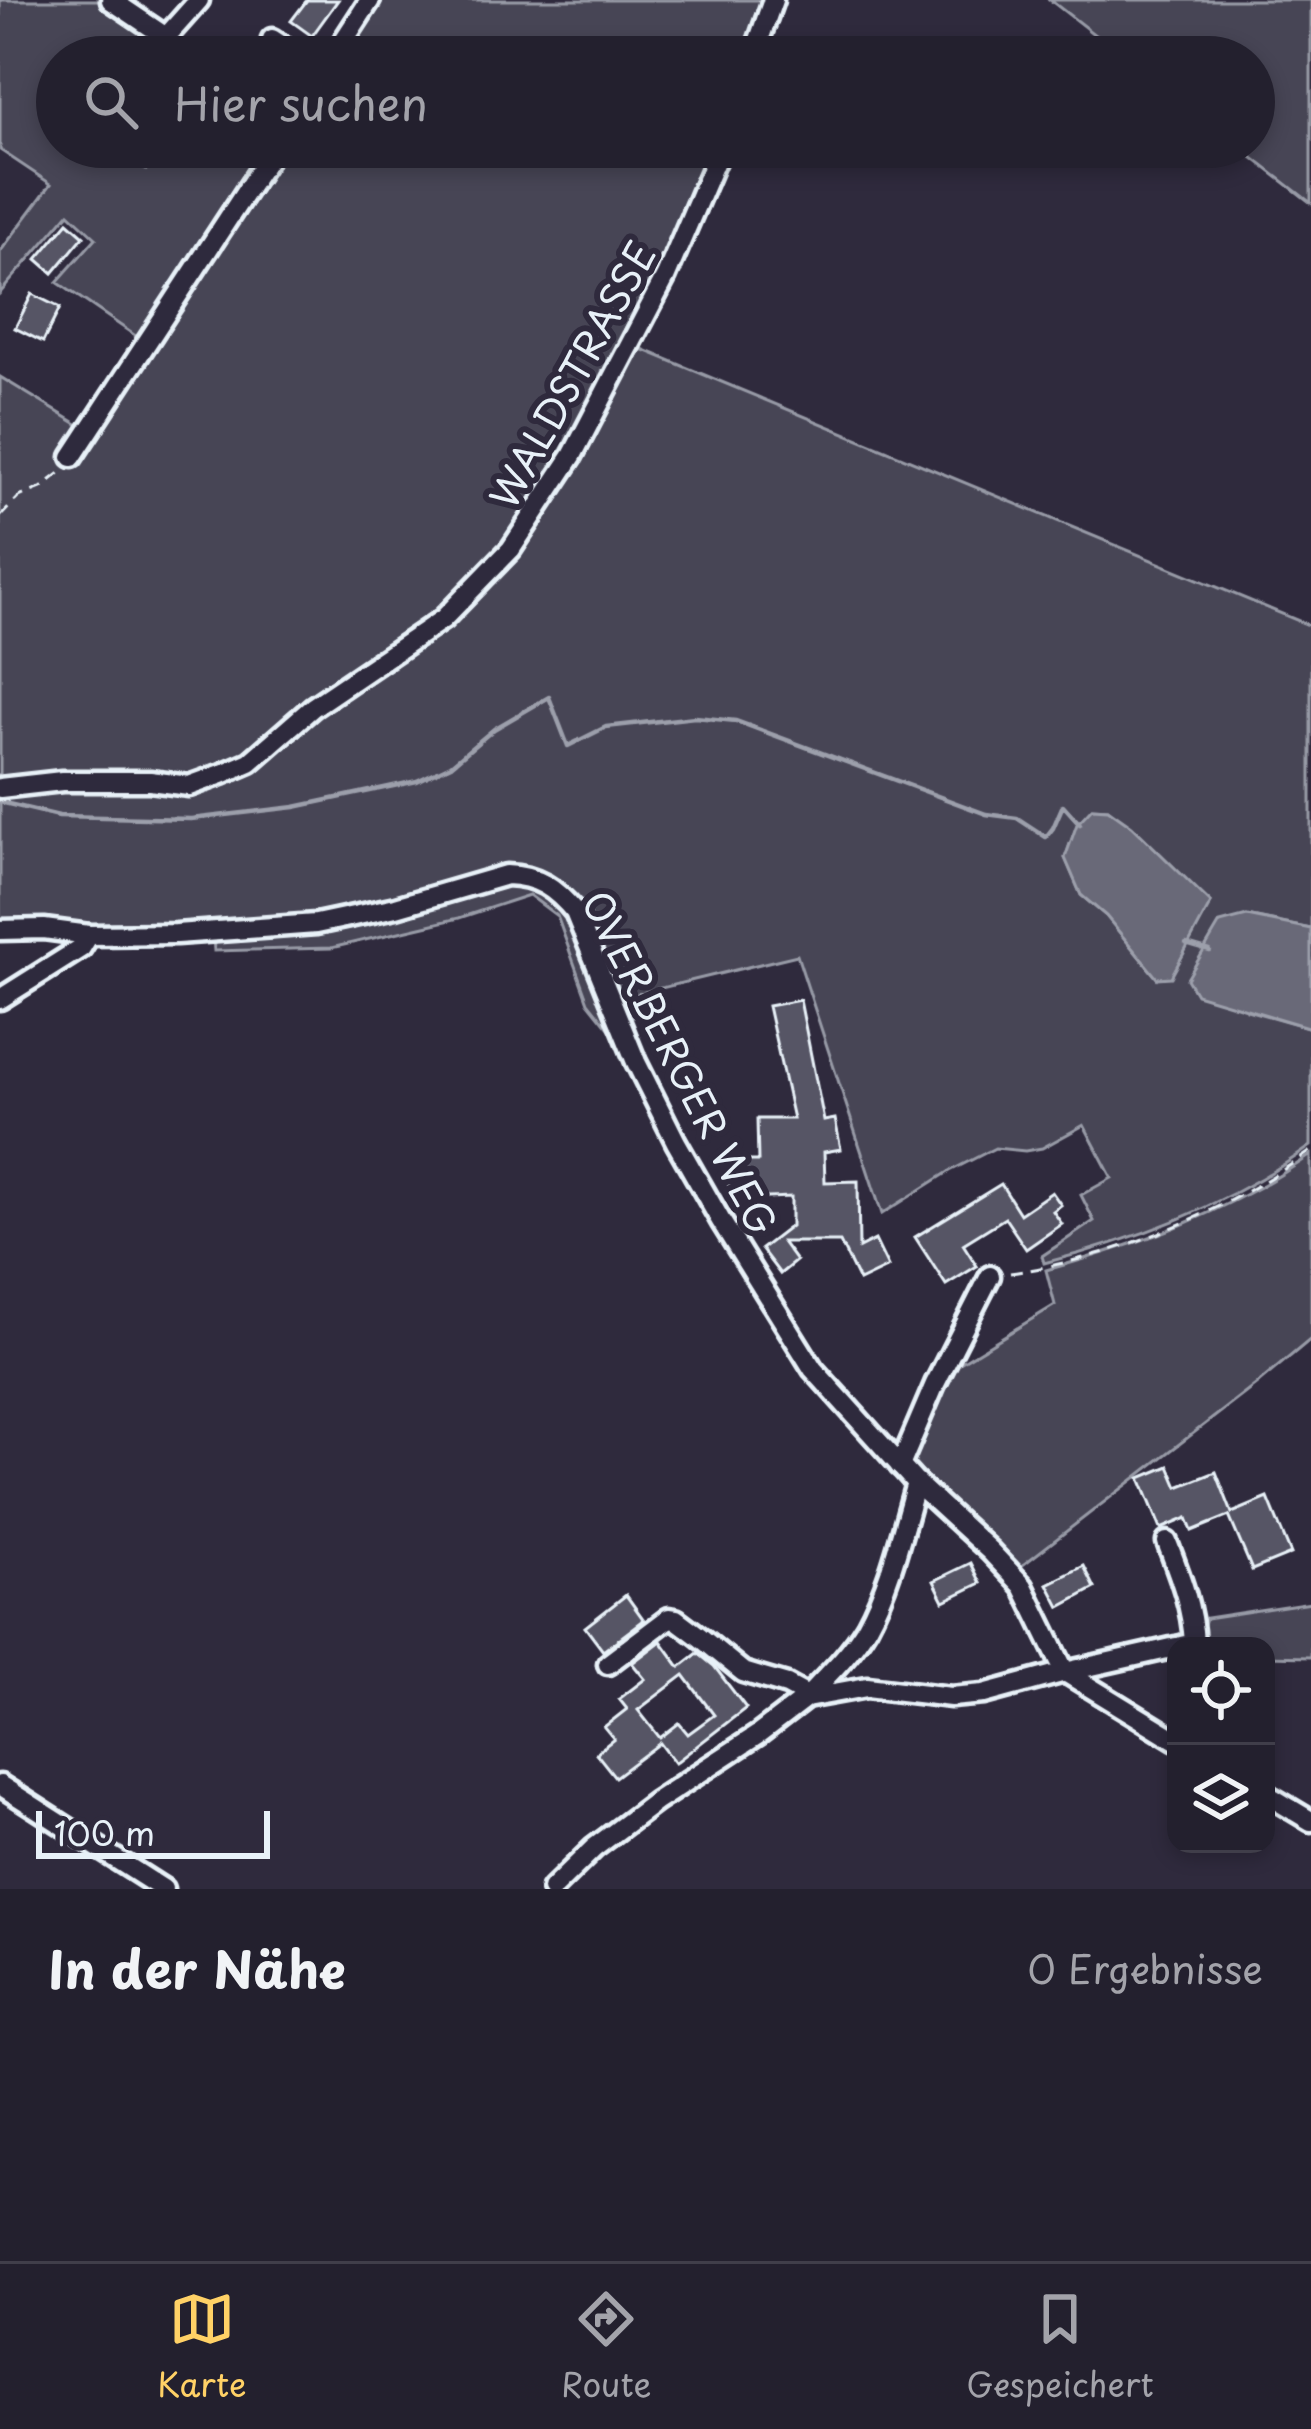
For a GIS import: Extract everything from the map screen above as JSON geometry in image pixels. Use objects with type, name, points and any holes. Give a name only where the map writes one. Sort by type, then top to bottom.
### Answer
[{"type":"street","points":[[111,0],[165,36]]},
{"type":"street","points":[[167,36],[199,0]]},
{"type":"street","points":[[760,36],[773,0]]},
{"type":"street","points":[[345,36],[365,2]]},
{"type":"street","points":[[72,457],[261,168]]},
{"type":"street","name":"WALDSTRASSE","points":[[0,788],[62,781],[189,785],[222,774],[250,762],[313,706],[442,619],[511,549],[572,456],[666,276],[712,168]]},
{"type":"street","name":"OVERBERGER WEG","points":[[0,930],[176,934],[316,924],[396,908],[506,875],[540,880],[559,892],[575,912],[636,1062],[676,1142],[813,1370],[916,1483],[1023,1586],[1065,1672]]},
{"type":"street","points":[[0,999],[81,948],[89,935]]},
{"type":"street","points":[[901,1466],[935,1384],[990,1276]]},
{"type":"street","points":[[552,1889],[624,1825],[807,1697],[841,1662],[866,1627],[888,1580],[916,1483]]},
{"type":"street","points":[[1167,1542],[1188,1598],[1194,1637]]},
{"type":"street","points":[[608,1664],[669,1618],[700,1636],[743,1672],[787,1685],[807,1697],[867,1687],[951,1697],[983,1694],[1167,1650]]},
{"type":"street","points":[[1065,1672],[1167,1734]]},
{"type":"street","points":[[0,1785],[163,1889]]},
{"type":"street","points":[[1275,1799],[1311,1821]]},
{"type":"path","points":[[0,517],[19,497],[53,480],[72,457]]},
{"type":"path","points":[[990,1276],[1034,1270],[1150,1236],[1216,1208],[1311,1151]]},
{"type":"shaded area","points":[[0,0],[107,0],[145,26],[140,36],[36,36],[36,168],[255,168],[140,339],[57,282],[96,238],[69,213],[0,293],[0,252],[51,184],[0,150]]},
{"type":"shaded area","points":[[379,0],[768,0],[754,36],[355,36]]},
{"type":"shaded area","points":[[1050,0],[1311,0],[1311,203],[1266,168],[1275,168],[1275,36],[1096,36]]},
{"type":"shaded area","points":[[266,168],[702,168],[616,370],[508,547],[441,616],[248,760],[189,783],[0,786],[0,377],[84,428]]},
{"type":"shaded area","points":[[637,347],[1311,626],[1311,929],[1247,916],[1247,1010],[1311,1028],[1311,1146],[1249,1185],[1183,1217],[1044,1263],[1042,1256],[1094,1221],[1081,1195],[1112,1178],[1084,1125],[1042,1148],[995,1148],[882,1214],[797,955],[632,995],[639,1016],[621,1019],[577,911],[541,876],[395,906],[176,931],[0,926],[0,790],[224,775],[445,620],[514,549]],"holes":[[[1092,808],[1108,809],[1211,903],[1157,978],[1106,916],[1081,895],[1065,858],[1077,825]]]},
{"type":"shaded area","points":[[523,878],[572,915],[614,1021],[612,1032],[588,1002],[557,916],[529,895],[459,918],[331,948],[214,951],[213,937]]},
{"type":"shaded area","points":[[1311,1155],[1311,1339],[1015,1571],[907,1467],[950,1369],[1055,1305],[1046,1270],[1184,1224],[1249,1193]]},
{"type":"shaded area","points":[[1311,1602],[1311,1657],[1275,1656],[1275,1637],[1200,1637],[1206,1618]]},
{"type":"water","points":[[1092,808],[1108,809],[1132,826],[1211,903],[1171,977],[1157,978],[1106,916],[1081,895],[1065,858],[1077,824]]},
{"type":"water","points":[[1247,916],[1311,929],[1311,1028],[1196,994],[1187,979],[1220,923]]},
{"type":"building","points":[[307,0],[338,0],[312,36],[291,21]]},
{"type":"building","points":[[68,222],[84,236],[53,273],[37,259]]},
{"type":"building","points":[[32,294],[60,308],[43,342],[15,328]]},
{"type":"building","points":[[800,1000],[824,1121],[835,1119],[841,1149],[824,1152],[825,1182],[858,1181],[859,1248],[875,1240],[888,1267],[859,1281],[840,1242],[782,1242],[796,1261],[780,1274],[761,1249],[791,1226],[791,1197],[741,1199],[740,1188],[729,1189],[728,1165],[758,1161],[757,1119],[793,1119],[768,1006]]},
{"type":"building","points":[[1001,1184],[1020,1214],[1052,1192],[1061,1205],[1053,1211],[1062,1224],[1026,1249],[1005,1218],[963,1244],[977,1266],[946,1285],[915,1237]]},
{"type":"building","points":[[1169,1466],[1178,1487],[1216,1472],[1232,1513],[1268,1498],[1291,1554],[1252,1570],[1229,1516],[1192,1531],[1187,1518],[1161,1529],[1140,1478]]},
{"type":"building","points":[[971,1563],[981,1583],[944,1601],[934,1581]]},
{"type":"building","points":[[1084,1566],[1095,1588],[1060,1607],[1048,1584]]},
{"type":"building","points":[[626,1595],[644,1620],[603,1651],[585,1627]]},
{"type":"building","points":[[661,1641],[680,1667],[698,1653],[746,1708],[675,1763],[660,1743],[615,1777],[596,1753],[614,1739],[604,1727],[627,1709],[619,1699],[645,1679],[632,1663]],"holes":[[[684,1675],[714,1715],[688,1734],[679,1723],[660,1738],[638,1710]]]},
{"type":"waterway","points":[[0,802],[59,816],[191,819],[295,807],[417,781],[451,765],[494,729],[549,697],[568,746],[606,727],[695,717],[736,721],[986,814],[1017,818],[1046,837],[1063,805],[1080,824]]},
{"type":"waterway","points":[[1186,944],[1210,951]]}]
